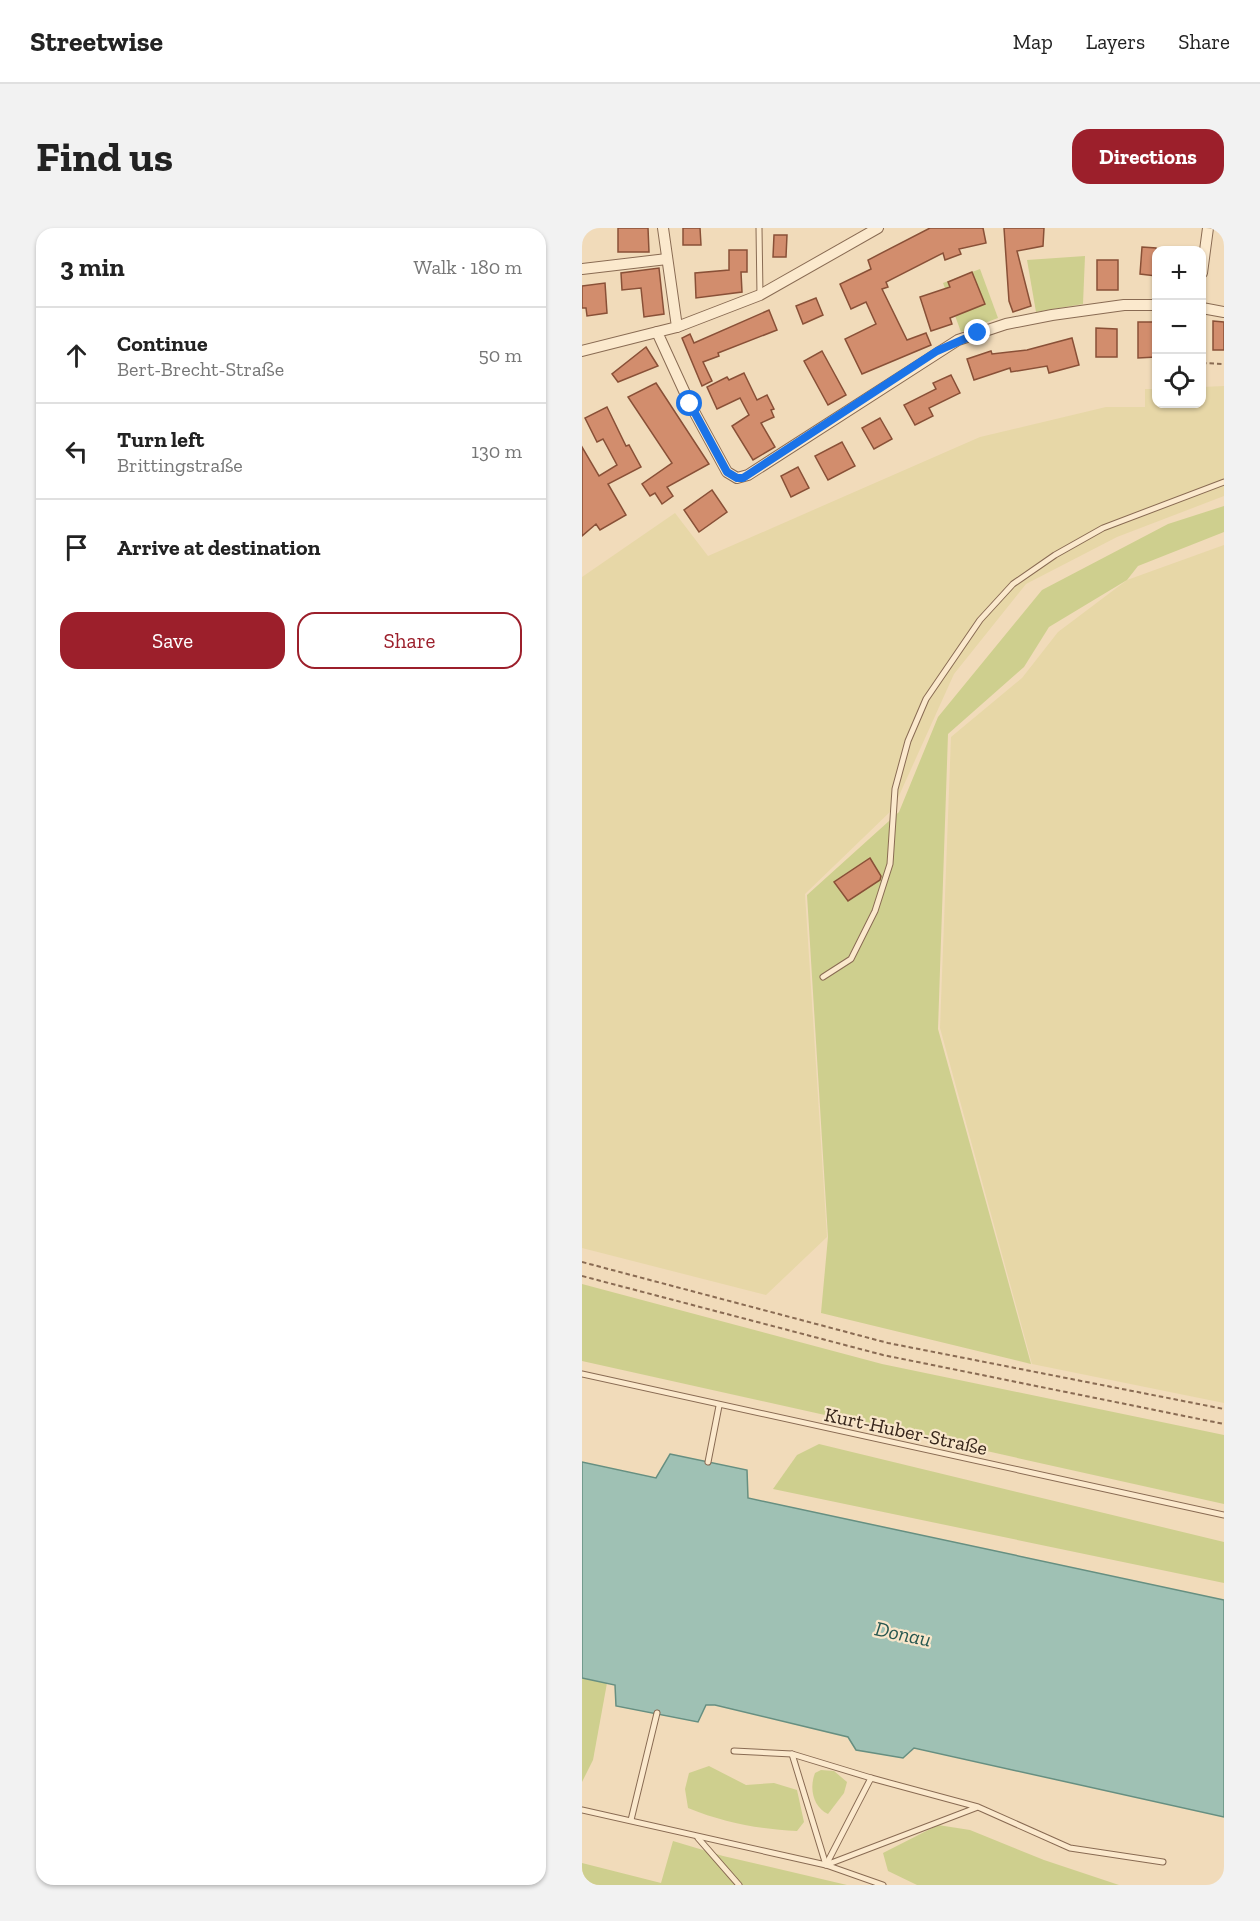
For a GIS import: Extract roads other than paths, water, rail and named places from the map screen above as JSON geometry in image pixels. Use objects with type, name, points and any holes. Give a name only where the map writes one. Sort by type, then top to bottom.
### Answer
[{"type":"street","points":[[663,228],[677,327]]},
{"type":"street","points":[[582,351],[677,327],[760,295],[878,228]]},
{"type":"street","points":[[1206,246],[1208,228]]},
{"type":"street","points":[[582,270],[667,259]]},
{"type":"street","points":[[657,332],[690,404],[727,472],[737,478],[748,475],[958,340],[1006,324],[1052,315],[1124,304],[1152,305]]},
{"type":"street","points":[[1206,309],[1224,312]]},
{"type":"lane","points":[[759,228],[760,295]]},
{"type":"lane","points":[[823,977],[851,959],[875,911],[890,864],[896,789],[909,741],[926,699],[951,658],[980,620],[1013,584],[1055,555],[1103,528],[1224,482]]},
{"type":"lane","name":"Kurt-Huber-Straße","points":[[582,1374],[719,1406],[1224,1515]]},
{"type":"lane","points":[[708,1462],[719,1406]]},
{"type":"lane","points":[[631,1820],[657,1713]]},
{"type":"lane","points":[[734,1751],[792,1754],[978,1807],[1070,1848],[1163,1862]]},
{"type":"lane","points":[[792,1754],[826,1865]]},
{"type":"lane","points":[[826,1865],[871,1778]]},
{"type":"lane","points":[[826,1865],[978,1807]]},
{"type":"lane","points":[[582,1810],[698,1838],[826,1865],[883,1885]]},
{"type":"lane","points":[[698,1838],[739,1885]]},
{"type":"water","name":"Donau","points":[[670,1454],[747,1470],[748,1498],[1224,1600],[1224,1817],[914,1748],[903,1758],[856,1750],[848,1737],[715,1705],[706,1705],[698,1722],[616,1706],[615,1685],[582,1678],[582,1462],[656,1478]]}]
